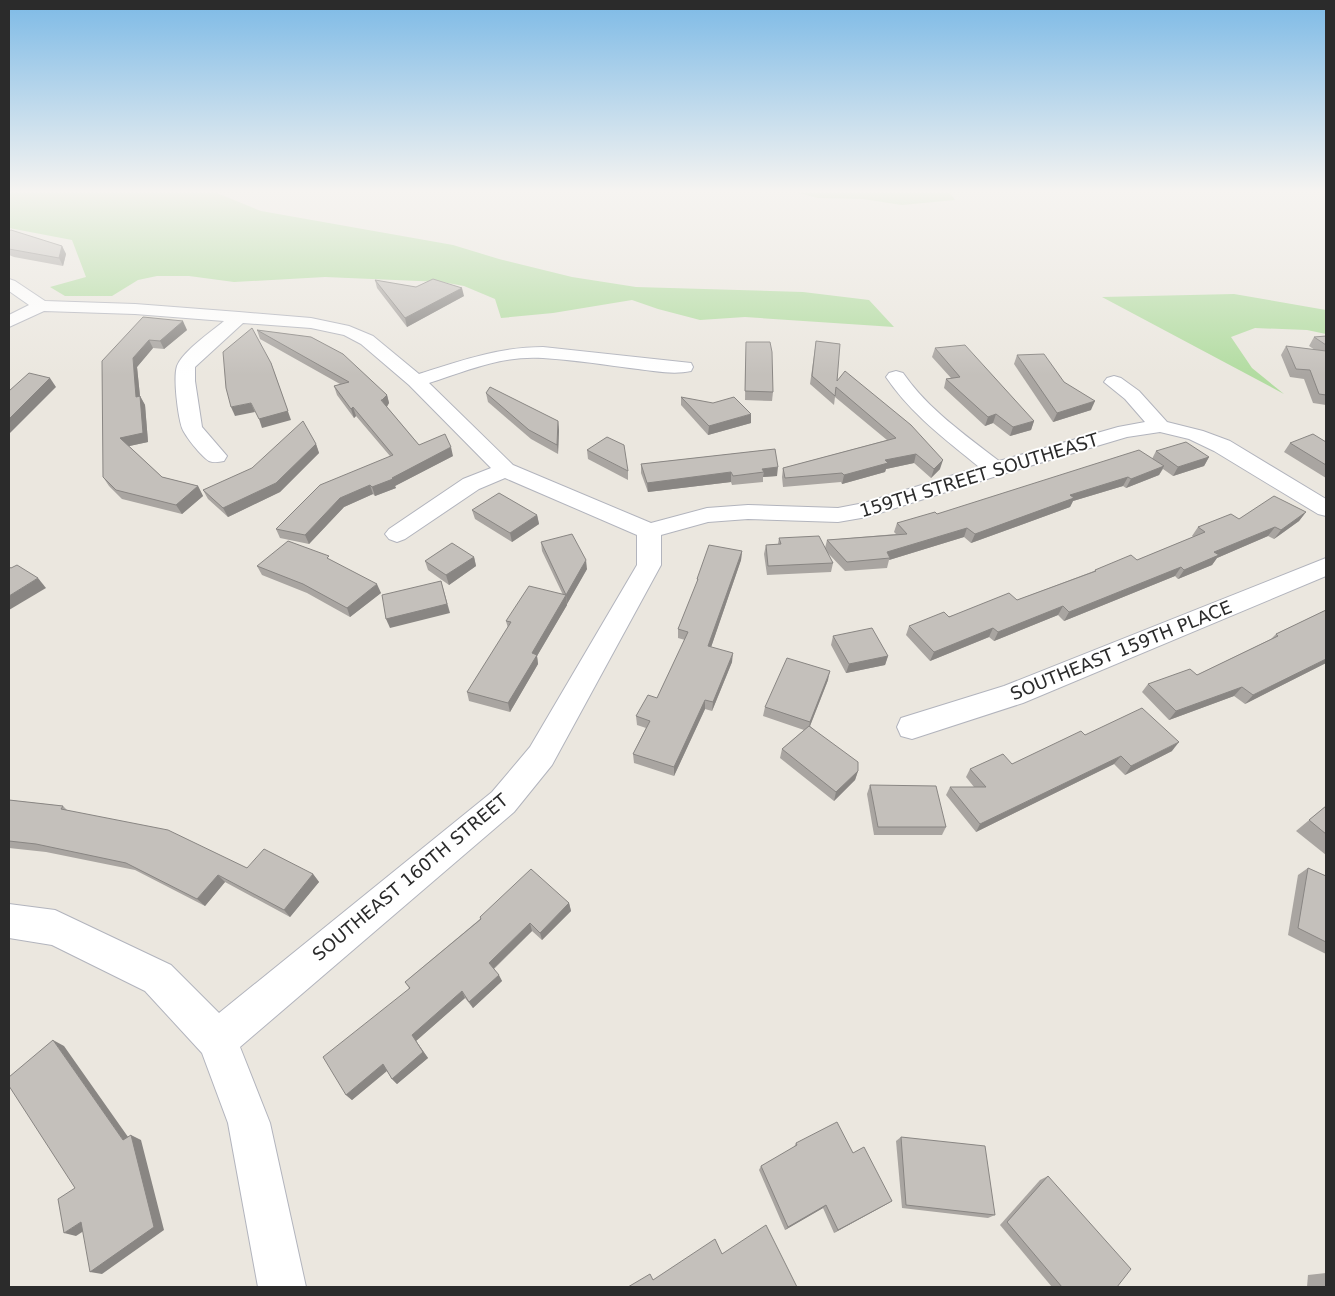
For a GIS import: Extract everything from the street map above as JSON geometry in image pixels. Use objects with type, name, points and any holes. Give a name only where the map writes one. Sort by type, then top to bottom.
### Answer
[{"type":"street","points":[[9,284],[41,306]]},
{"type":"street","points":[[9,322],[41,306],[135,309],[239,317],[311,323],[349,331],[367,340],[416,381],[505,470],[649,532]]},
{"type":"street","points":[[216,456],[196,436],[192,426],[185,380],[186,367],[191,359],[239,317]]},
{"type":"street","points":[[416,381],[494,356],[518,352],[544,352],[650,365],[684,367]]},
{"type":"street","points":[[896,377],[903,391],[918,406],[994,469]]},
{"type":"street","points":[[1114,382],[1132,396],[1160,426],[1196,436],[1222,446],[1326,509]]},
{"type":"street","name":"159TH STREET SOUTHEAST","points":[[649,532],[708,515],[748,512],[838,515],[867,510],[994,469],[1125,431],[1160,426]]},
{"type":"street","points":[[397,534],[471,484],[505,470]]},
{"type":"street","name":"SOUTHEAST 160TH STREET","points":[[217,1040],[503,802],[541,756],[649,565],[649,532]]},
{"type":"street","name":"SOUTHEAST 159TH PLACE","points":[[912,727],[1013,695],[1326,566]]},
{"type":"street","points":[[9,921],[55,928],[158,978],[217,1040],[249,1123],[282,1287]]},
{"type":"green space","points":[[77,253],[481,253],[572,277],[636,287],[803,292],[869,300],[894,327],[745,317],[700,320],[632,300],[553,313],[501,318],[495,299],[464,286],[442,282],[325,277],[234,282],[189,276],[157,276],[138,280],[112,296],[65,296],[50,287],[86,277]]},
{"type":"green space","points":[[1234,294],[1326,310],[1326,334],[1307,330],[1255,328],[1231,337],[1252,368],[1284,394],[1102,297]]},
{"type":"building","points":[[34,253],[60,253],[59,258]]},
{"type":"building","points":[[433,279],[462,288],[405,318],[375,280],[416,287]]},
{"type":"building","points":[[143,317],[183,321],[160,341],[149,340],[133,358],[136,397],[140,396],[143,433],[120,438],[162,477],[198,486],[176,505],[116,490],[103,477],[102,361]]},
{"type":"building","points":[[252,328],[271,363],[288,411],[259,419],[251,403],[231,407],[226,388],[223,352]]},
{"type":"building","points":[[257,330],[311,337],[343,354],[387,395],[381,400],[419,445],[445,434],[451,447],[393,479],[372,487],[370,485],[340,498],[305,535],[276,529],[320,485],[393,455],[353,407],[351,409],[334,386],[349,382]]},
{"type":"building","points":[[1326,336],[1326,345],[1314,337]]},
{"type":"building","points":[[816,341],[840,344],[837,381],[845,371],[911,425],[943,460],[934,469],[916,454],[885,460],[888,463],[844,475],[842,473],[785,478],[783,468],[896,438],[836,387],[835,396],[812,376]]},
{"type":"building","points":[[746,342],[770,342],[773,392],[745,391]]},
{"type":"building","points":[[965,345],[1034,421],[1013,427],[996,414],[988,417],[946,379],[960,377],[935,348]]},
{"type":"building","points":[[1286,346],[1326,351],[1326,395],[1319,394],[1310,370],[1296,369]]},
{"type":"building","points":[[1044,354],[1064,382],[1095,401],[1057,413],[1017,355]]},
{"type":"building","points":[[29,373],[50,378],[9,419],[9,391]]},
{"type":"building","points":[[490,387],[558,421],[557,445],[529,430],[486,393]]},
{"type":"building","points":[[681,397],[713,403],[734,397],[751,414],[709,426]]},
{"type":"building","points":[[303,421],[316,444],[276,483],[223,508],[203,490],[252,468]]},
{"type":"building","points":[[1313,434],[1326,442],[1326,465],[1290,443]]},
{"type":"building","points":[[607,437],[624,445],[628,471],[587,450]]},
{"type":"building","points":[[1186,442],[1209,457],[1178,467],[1156,451]]},
{"type":"building","points":[[775,449],[778,467],[762,469],[764,472],[733,476],[731,472],[647,483],[641,464]]},
{"type":"building","points":[[1139,450],[1164,466],[1131,479],[1128,477],[1070,495],[1074,498],[975,534],[967,528],[887,552],[890,558],[847,562],[827,540],[907,534],[897,523],[935,512],[937,514]]},
{"type":"building","points":[[499,493],[537,515],[510,533],[472,510]]},
{"type":"building","points":[[1274,496],[1306,512],[1281,530],[1275,527],[1214,552],[1219,555],[1184,570],[1181,567],[1069,612],[1063,606],[998,632],[993,628],[934,652],[909,626],[944,612],[949,617],[1009,593],[1017,600],[1096,571],[1131,555],[1137,560],[1205,532],[1198,527],[1231,514],[1239,519]]},
{"type":"building","points":[[572,534],[586,560],[566,595],[541,542]]},
{"type":"building","points":[[819,536],[833,563],[768,566],[766,545],[781,544],[779,538]]},
{"type":"building","points":[[288,541],[329,556],[327,558],[377,584],[347,608],[303,584],[257,566]]},
{"type":"building","points":[[452,543],[474,557],[446,575],[425,561]]},
{"type":"building","points":[[709,545],[742,551],[708,646],[733,653],[713,702],[705,700],[674,767],[633,754],[650,721],[636,716],[648,695],[657,698],[688,632],[678,629]]},
{"type":"building","points":[[17,565],[38,578],[9,596],[9,567]]},
{"type":"building","points":[[441,581],[447,604],[386,619],[382,595]]},
{"type":"building","points":[[529,586],[566,595],[532,653],[537,655],[508,703],[467,692],[511,622],[506,621]]},
{"type":"building","points":[[1326,610],[1326,659],[1253,695],[1242,687],[1176,711],[1148,684],[1190,669],[1197,675],[1278,636],[1276,634]]},
{"type":"building","points":[[872,628],[888,656],[849,664],[833,636]]},
{"type":"building","points":[[787,658],[830,671],[810,722],[765,707]]},
{"type":"building","points":[[1142,708],[1179,742],[1131,766],[1121,756],[980,824],[950,787],[986,787],[970,769],[1003,754],[1012,764],[1081,731],[1085,735]]},
{"type":"building","points":[[809,726],[858,762],[858,771],[836,792],[782,749]]},
{"type":"building","points":[[870,785],[936,786],[946,827],[878,827]]},
{"type":"building","points":[[9,800],[63,806],[61,809],[168,830],[247,868],[264,849],[313,874],[284,910],[218,875],[197,899],[126,863],[36,844],[9,841]]},
{"type":"building","points":[[1326,806],[1326,834],[1309,820]]},
{"type":"building","points":[[1308,868],[1326,876],[1326,942],[1298,928]]},
{"type":"building","points":[[531,869],[569,903],[540,933],[530,923],[489,963],[499,975],[469,1002],[462,991],[412,1035],[423,1052],[392,1079],[383,1064],[346,1095],[323,1057],[410,988],[405,982],[481,919],[480,917]]},
{"type":"building","points":[[53,1040],[123,1140],[131,1135],[154,1227],[90,1272],[81,1222],[64,1233],[58,1199],[75,1188],[9,1086],[9,1077]]},
{"type":"building","points":[[837,1122],[853,1153],[864,1147],[892,1201],[838,1230],[826,1205],[788,1227],[761,1166],[797,1145],[796,1143]]},
{"type":"building","points":[[901,1137],[985,1146],[995,1215],[906,1205]]},
{"type":"building","points":[[1048,1176],[1131,1269],[1117,1287],[1062,1287],[1007,1222]]},
{"type":"building","points":[[766,1225],[797,1287],[628,1287],[650,1274],[653,1280],[715,1239],[722,1254]]}]
